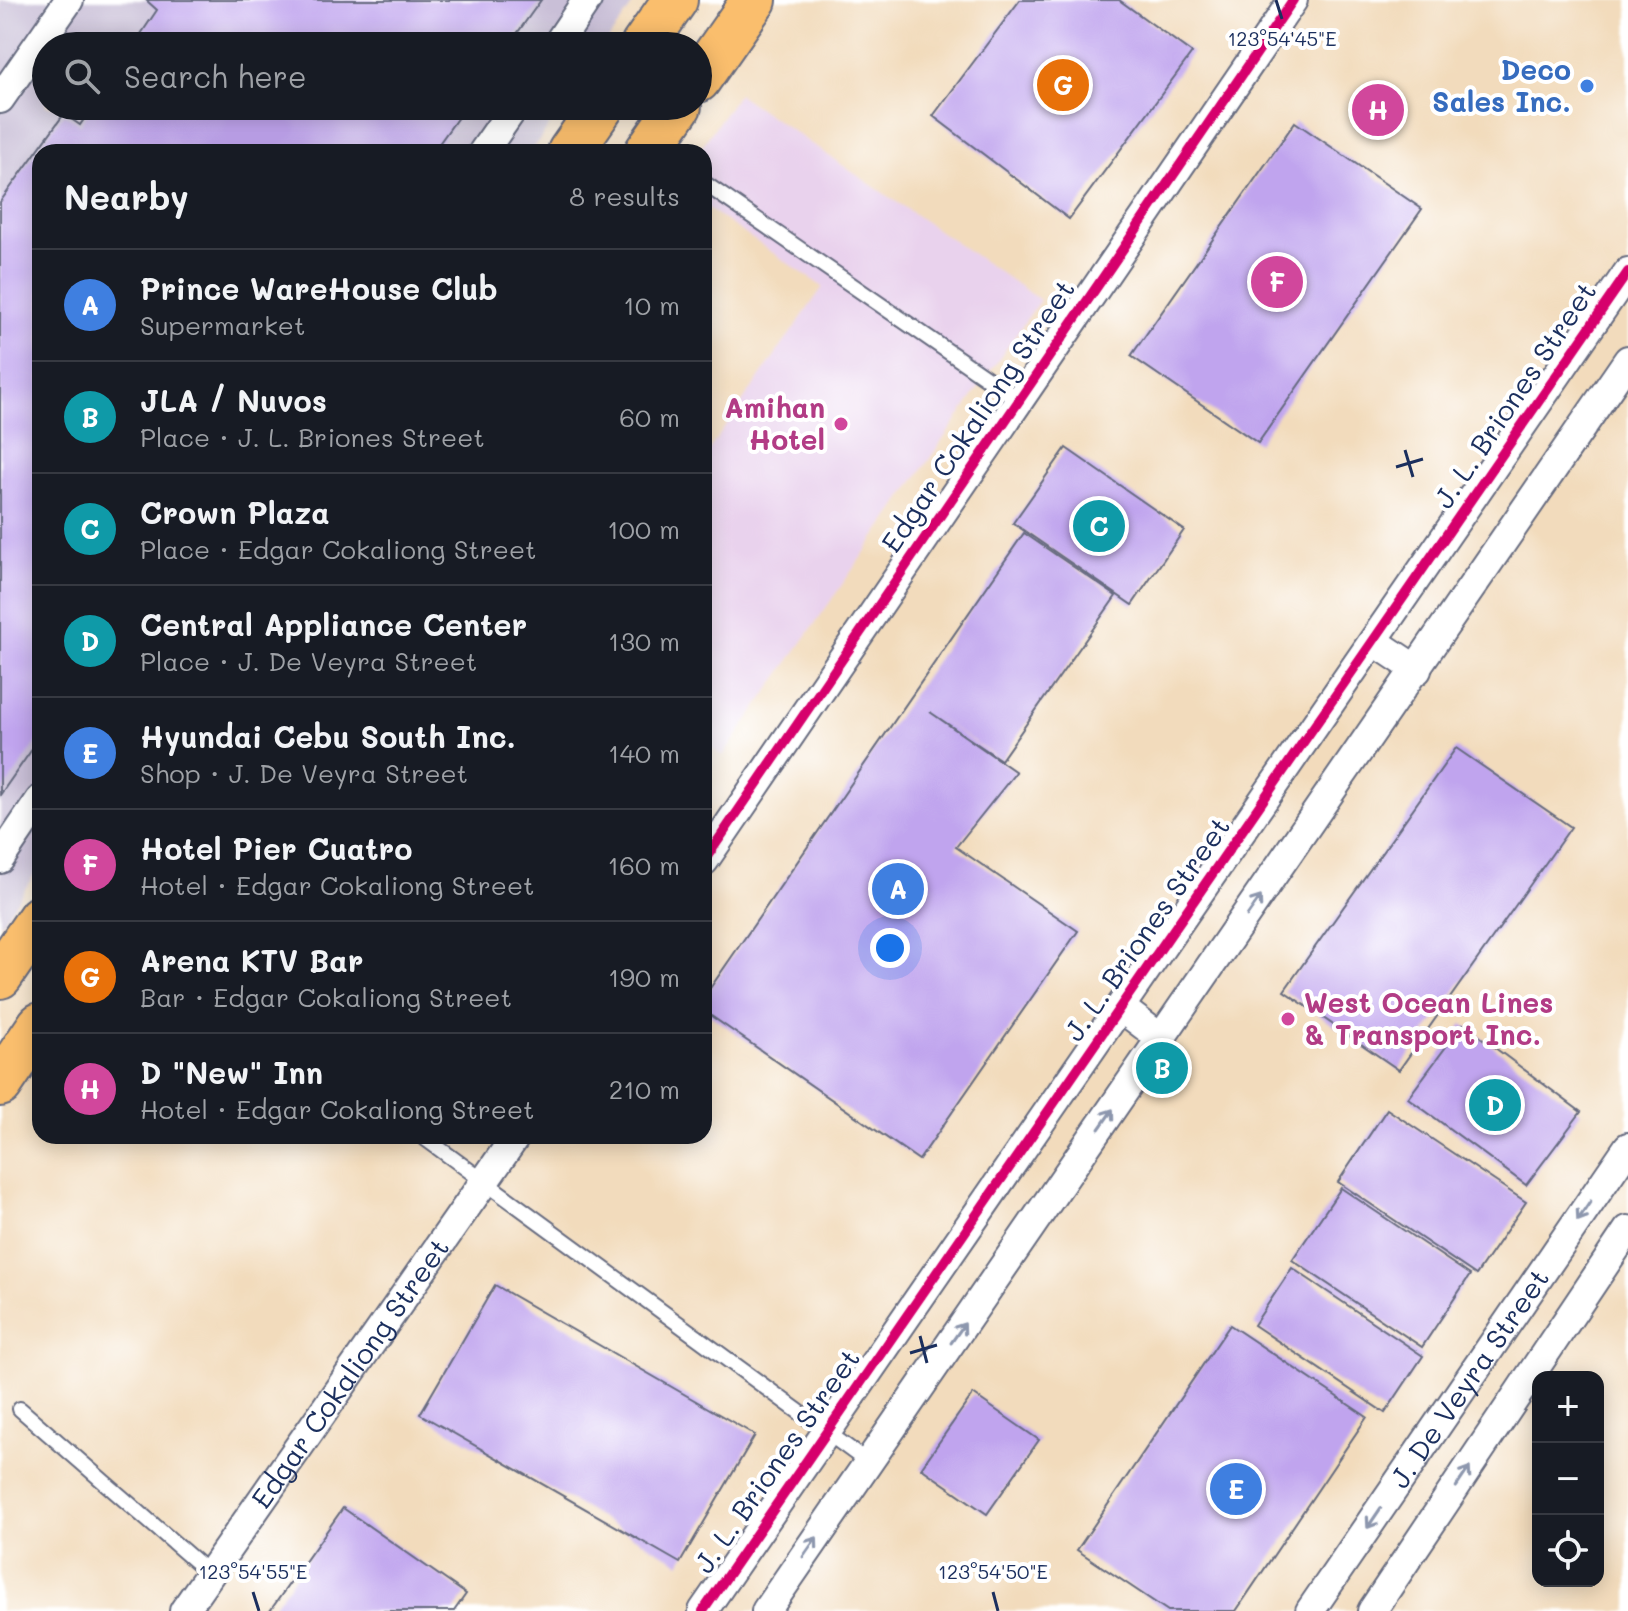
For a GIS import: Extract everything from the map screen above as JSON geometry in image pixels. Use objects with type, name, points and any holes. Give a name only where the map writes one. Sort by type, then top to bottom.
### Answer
[{"type":"highway","points":[[653,32],[675,0]]},
{"type":"highway","points":[[712,60],[754,0]]},
{"type":"highway","points":[[576,144],[592,120]]},
{"type":"highway","points":[[656,144],[670,120]]},
{"type":"highway","points":[[0,976],[32,930]]},
{"type":"highway","points":[[0,1084],[32,1037]]},
{"type":"street","points":[[47,32],[69,0]]},
{"type":"street","points":[[565,32],[587,0]]},
{"type":"street","name":"Edgar Cokaliong Street","points":[[712,849],[1017,399],[1293,0]]},
{"type":"street","points":[[0,99],[32,53]]},
{"type":"street","points":[[489,144],[505,120]]},
{"type":"street","name":"J. L. Briones Street","points":[[703,1611],[1628,272]]},
{"type":"street","points":[[766,1611],[1628,360]]},
{"type":"street","points":[[1375,642],[1417,670]]},
{"type":"street","points":[[0,859],[32,812]]},
{"type":"street","points":[[1121,1008],[1162,1039]]},
{"type":"street","name":"Edgar Cokaliong Street","points":[[184,1611],[511,1144]]},
{"type":"street","name":"J. De Veyra Street","points":[[1310,1611],[1628,1147]]},
{"type":"street","name":"J. De Veyra Street","points":[[1372,1611],[1628,1230]]},
{"type":"lane","points":[[712,189],[1017,399]]},
{"type":"lane","points":[[434,1144],[869,1463]]},
{"type":"lane","points":[[20,1409],[210,1574]]},
{"type":"shaded area","points":[[0,0],[636,0],[614,32],[32,32],[32,120],[553,120],[537,144],[32,144],[32,879],[0,925]]},
{"type":"shaded area","points":[[738,94],[1040,300],[723,756],[712,748],[712,446],[823,287],[712,211],[712,144],[704,144]]},
{"type":"building","points":[[146,0],[541,0],[518,32],[142,32],[157,10]]},
{"type":"building","points":[[1020,0],[1119,0],[1192,53],[1069,219],[933,116]]},
{"type":"building","points":[[60,120],[73,120],[80,125],[83,120],[456,120],[439,144],[42,144]]},
{"type":"building","points":[[1295,122],[1422,209],[1258,443],[1131,356]]},
{"type":"building","points":[[32,158],[32,749],[0,795],[0,202]]},
{"type":"building","points":[[1066,448],[1184,530],[1132,605],[1013,523]]},
{"type":"building","points":[[1024,533],[1116,596],[1001,760],[930,712],[1016,772],[956,847],[1078,931],[919,1160],[712,1017],[712,985]]},
{"type":"building","points":[[1456,748],[1571,827],[1399,1070],[1284,991]]},
{"type":"building","points":[[1463,1024],[1581,1112],[1526,1185],[1408,1098]]},
{"type":"building","points":[[1162,1050],[1178,1061],[1162,1086],[1145,1075]]},
{"type":"building","points":[[1387,1109],[1526,1202],[1476,1275],[1338,1182]]},
{"type":"building","points":[[1341,1188],[1470,1275],[1422,1347],[1292,1260]]},
{"type":"building","points":[[1292,1268],[1423,1356],[1385,1413],[1254,1325]]},
{"type":"building","points":[[495,1285],[755,1435],[680,1563],[420,1414]]},
{"type":"building","points":[[1230,1325],[1367,1417],[1236,1611],[1168,1611],[1077,1550]]},
{"type":"building","points":[[973,1394],[1039,1440],[987,1514],[921,1468]]},
{"type":"building","points":[[343,1508],[466,1594],[454,1611],[270,1611]]},
{"type":"cycle path","points":[[712,849],[1293,0]]},
{"type":"cycle path","points":[[703,1611],[1628,272]]},
{"type":"place","name":"Arena KTV Bar","points":[[1063,85]]},
{"type":"place","name":"Deco Sales Inc.","points":[[1587,86]]},
{"type":"place","name":"D \"New\" Inn","points":[[1378,110]]},
{"type":"place","name":"Hotel Pier Cuatro","points":[[1277,282]]},
{"type":"place","name":"Amihan Hotel","points":[[841,424]]},
{"type":"place","name":"Crown Plaza","points":[[1099,526]]},
{"type":"place","name":"Prince WareHouse Club","points":[[898,889]]},
{"type":"place","name":"West Ocean Lines & Transport Inc.","points":[[1288,1019]]},
{"type":"place","name":"JLA / Nuvos","points":[[1162,1068]]},
{"type":"place","name":"Central Appliance Center","points":[[1495,1105]]},
{"type":"place","name":"Hyundai Cebu South Inc.","points":[[1236,1489]]}]
